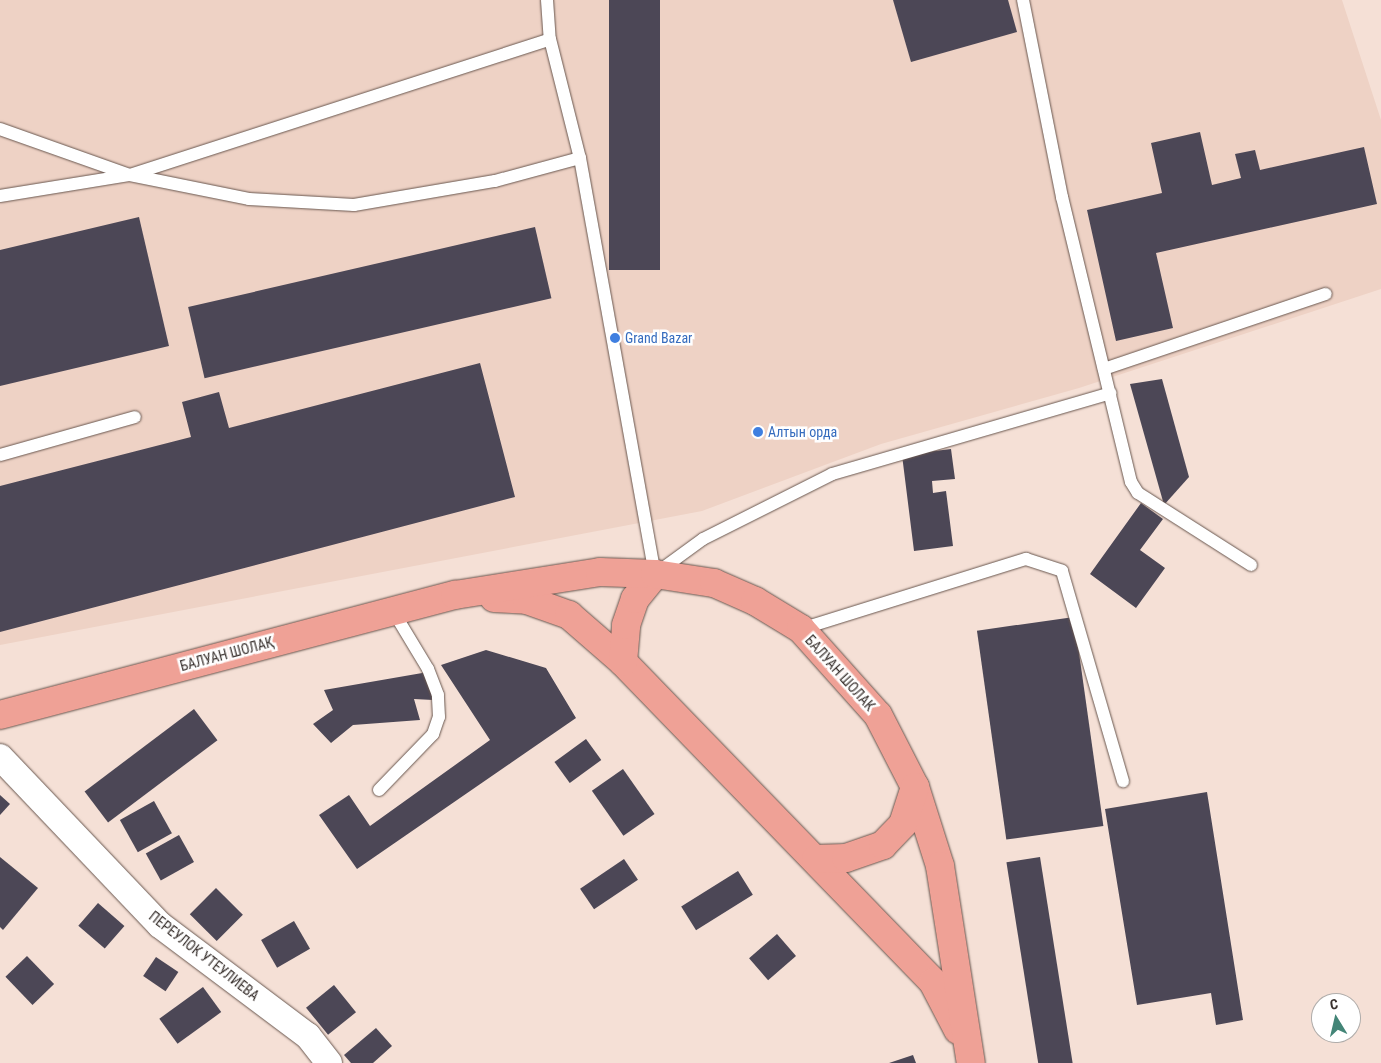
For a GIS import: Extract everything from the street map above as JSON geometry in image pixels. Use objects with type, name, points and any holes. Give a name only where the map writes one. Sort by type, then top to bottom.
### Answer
[{"type":"main road","name":"БАЛУАН ШОЛАК","points":[[455,595],[600,572],[655,574],[714,583],[755,601],[801,629],[878,715],[915,787],[940,866],[970,1063]]},
{"type":"main road","points":[[623,662],[626,625],[636,599],[655,574]]},
{"type":"main road","points":[[455,595],[527,600],[569,615],[623,662],[934,982],[955,1020],[970,1063]]},
{"type":"main road","name":"БАЛУАН ШОЛАҚ","points":[[0,715],[455,595]]},
{"type":"main road","points":[[816,860],[846,858],[883,845],[903,824],[915,787]]},
{"type":"street","name":"ПЕРЕУЛОК УТЕУЛИЕВА","points":[[0,757],[160,925],[308,1036],[329,1063]]},
{"type":"lane","points":[[547,0],[550,39],[580,158],[655,574],[702,539],[832,474],[1110,393]]},
{"type":"lane","points":[[1023,0],[1062,197],[1131,482],[1138,493],[1251,565]]},
{"type":"lane","points":[[0,196],[130,175],[550,39]]},
{"type":"lane","points":[[0,129],[130,175],[249,199],[354,205],[495,181],[580,158]]},
{"type":"lane","points":[[1104,369],[1326,294]]},
{"type":"lane","points":[[0,455],[134,417]]},
{"type":"lane","points":[[801,629],[1026,559],[1062,570],[1123,781]]},
{"type":"lane","points":[[380,790],[433,734],[439,717],[438,695],[428,669],[393,612]]},
{"type":"shaded area","name":"Grand Bazar","points":[[0,0],[1342,0],[1381,120],[1381,289],[1079,388],[881,444],[702,511],[0,645]]},
{"type":"building","points":[[609,0],[660,0],[660,270],[609,270]]},
{"type":"building","points":[[893,0],[1008,0],[1017,32],[911,62]]},
{"type":"building","points":[[1200,132],[1212,185],[1241,178],[1235,154],[1255,150],[1260,170],[1364,147],[1377,204],[1156,253],[1173,328],[1116,341],[1087,210],[1162,193],[1151,143]]},
{"type":"building","points":[[139,217],[169,346],[0,386],[0,250]]},
{"type":"building","points":[[535,227],[551,298],[205,378],[188,307]]},
{"type":"building","points":[[480,363],[515,497],[0,632],[0,486],[191,437],[182,402],[219,392],[229,428]]},
{"type":"building","points":[[1162,379],[1189,477],[1164,505],[1130,384]]},
{"type":"building","points":[[951,449],[955,479],[932,481],[933,493],[946,491],[953,546],[914,551],[902,455]]},
{"type":"building","points":[[1141,503],[1163,519],[1140,550],[1165,568],[1136,608],[1090,574]]},
{"type":"building","points":[[1074,617],[1103,826],[1006,840],[977,631]]},
{"type":"building","points":[[486,650],[546,668],[576,718],[357,869],[319,815],[349,795],[370,826],[490,740],[441,665]]},
{"type":"building","points":[[428,672],[433,700],[414,699],[420,720],[353,725],[331,743],[313,724],[333,710],[324,690]]},
{"type":"building","points":[[194,709],[217,740],[108,823],[85,791]]},
{"type":"building","points":[[586,739],[601,760],[570,783],[554,762]]},
{"type":"building","points":[[623,769],[655,814],[623,836],[592,791]]},
{"type":"building","points":[[1207,792],[1243,1020],[1216,1025],[1211,993],[1137,1005],[1105,809]]},
{"type":"building","points":[[0,795],[10,804],[0,815]]},
{"type":"building","points":[[154,801],[172,833],[138,852],[120,820]]},
{"type":"building","points":[[179,835],[194,862],[161,881],[146,853]]},
{"type":"building","points":[[0,857],[38,888],[3,930],[0,927]]},
{"type":"building","points":[[1040,857],[1073,1063],[1038,1063],[1006,862]]},
{"type":"building","points":[[624,859],[638,880],[594,909],[580,889]]},
{"type":"building","points":[[738,871],[753,895],[696,930],[681,907]]},
{"type":"building","points":[[216,888],[243,915],[217,941],[190,914]]},
{"type":"building","points":[[98,903],[124,926],[105,949],[78,926]]},
{"type":"building","points":[[294,921],[310,949],[277,968],[261,940]]},
{"type":"building","points":[[777,934],[796,956],[768,980],[749,958]]},
{"type":"building","points":[[27,956],[54,984],[33,1005],[5,977]]},
{"type":"building","points":[[156,957],[178,972],[166,991],[143,976]]},
{"type":"building","points":[[334,985],[356,1012],[328,1035],[306,1008]]},
{"type":"building","points":[[203,987],[221,1012],[178,1044],[159,1019]]},
{"type":"building","points":[[376,1028],[392,1046],[373,1063],[351,1063],[344,1055]]},
{"type":"building","points":[[913,1055],[916,1063],[889,1063]]},
{"type":"place","name":"Grand Bazar","points":[[615,338]]},
{"type":"place","name":"Алтын орда","points":[[758,432]]}]
